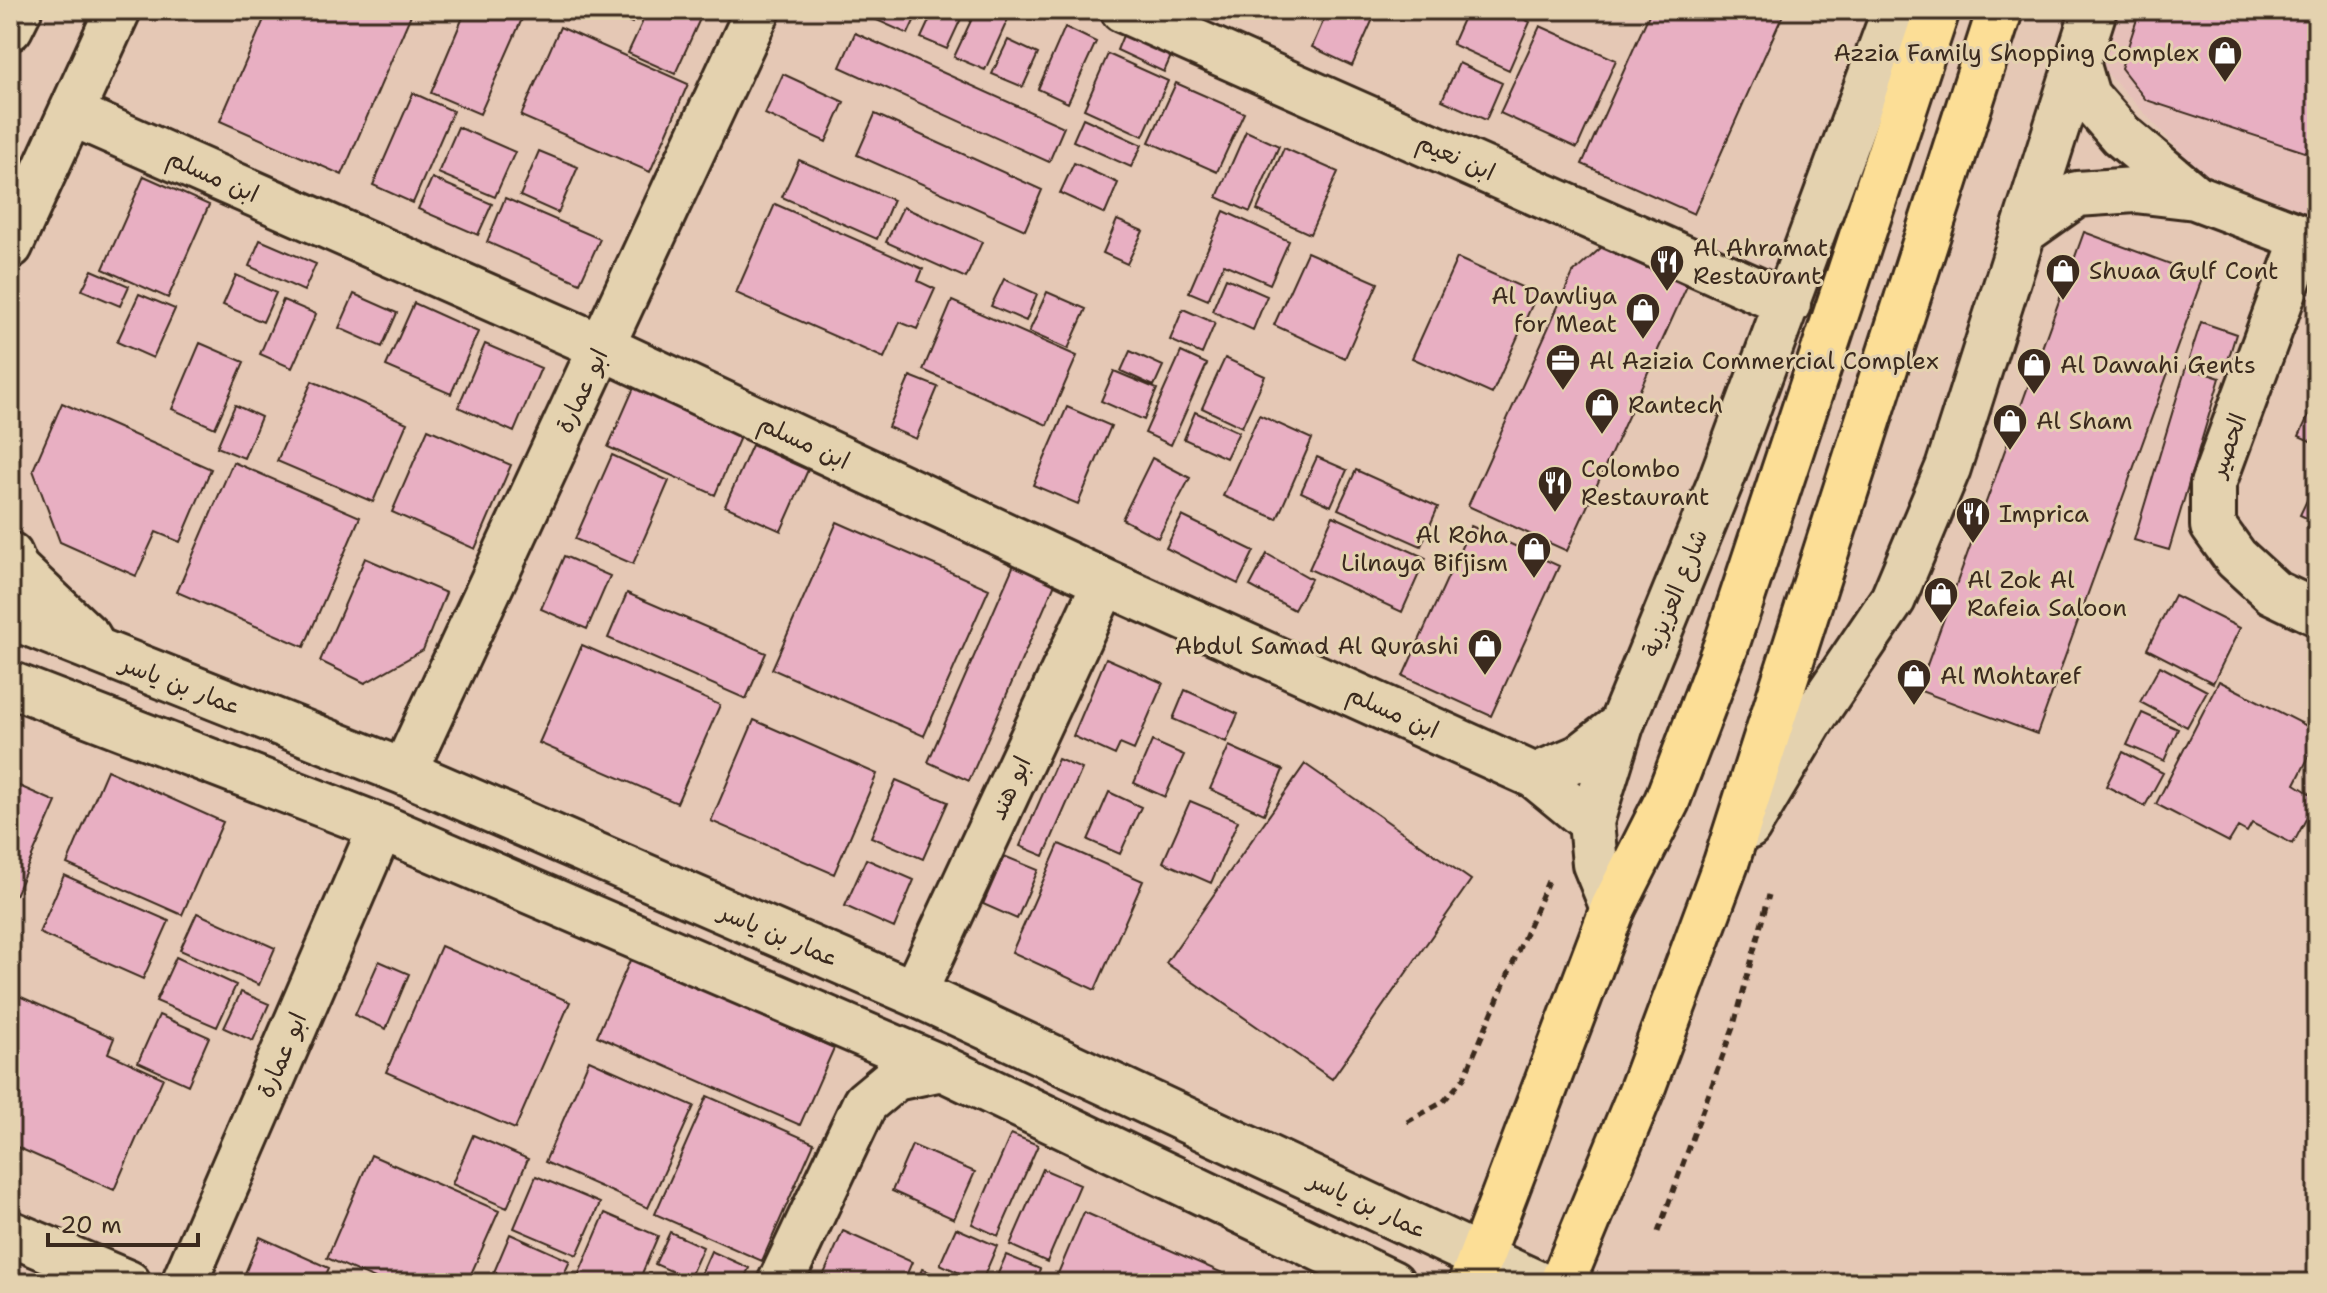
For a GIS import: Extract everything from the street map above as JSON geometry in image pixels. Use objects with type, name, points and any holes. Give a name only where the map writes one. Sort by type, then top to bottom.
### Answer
[{"type":"main road","points":[[1476,1270],[1613,908],[1667,801],[1726,646],[1937,10]]},
{"type":"main road","points":[[1562,1283],[1642,1089],[1726,863],[2000,10]]},
{"type":"street","points":[[10,28],[19,10]]},
{"type":"street","points":[[10,246],[118,10]]},
{"type":"street","name":"ابو عمارة","points":[[404,772],[758,10]]},
{"type":"street","name":"ابن نعيم","points":[[1123,10],[1788,304]]},
{"type":"street","name":"شارع العزيزية","points":[[1613,908],[1595,864],[1591,822],[1621,725],[1720,483],[1895,10]]},
{"type":"street","points":[[1726,863],[1812,719],[1893,599],[1948,468],[2094,10]]},
{"type":"street","points":[[2077,62],[2087,96],[2104,116],[2121,135],[2195,197]]},
{"type":"street","name":"ابن مسلم","points":[[71,113],[602,347],[1105,582],[1535,776],[1591,822]]},
{"type":"street","points":[[2026,230],[2077,194],[2135,190],[2195,197],[2310,240]]},
{"type":"street","name":"الحصير","points":[[2310,240],[2213,484],[2213,526],[2236,558],[2273,592],[2317,613]]},
{"type":"street","points":[[10,555],[16,569],[108,656]]},
{"type":"street","name":"ابو هند","points":[[914,993],[1105,582]]},
{"type":"street","name":"عمار بن ياسر","points":[[10,616],[404,772],[914,993],[1476,1270],[1536,1283]]},
{"type":"street","points":[[10,684],[381,827],[942,1068],[1392,1283]]},
{"type":"street","points":[[1535,776],[1580,757],[1621,725]]},
{"type":"street","name":"ابو عمارة","points":[[184,1283],[381,827]]},
{"type":"street","points":[[780,1283],[865,1103],[895,1078],[942,1068]]},
{"type":"street","points":[[10,1233],[128,1283]]},
{"type":"path","points":[[1658,1232],[1734,1025],[1771,886],[1726,863]]},
{"type":"path","points":[[1407,1122],[1443,1102],[1464,1078],[1548,883],[1548,867]]},
{"type":"shaded area","name":"Azzia Family Shopping Complex","points":[[2113,10],[2317,10],[2317,217],[2198,170],[2101,67]]},
{"type":"building","points":[[268,10],[413,10],[342,175],[220,121]]},
{"type":"building","points":[[466,10],[526,10],[480,114],[431,93]]},
{"type":"building","points":[[603,10],[637,10],[632,23]]},
{"type":"building","points":[[648,10],[704,10],[675,74],[628,53]]},
{"type":"building","points":[[862,10],[919,10],[908,34],[861,13]]},
{"type":"building","points":[[934,10],[965,10],[947,49],[921,38]]},
{"type":"building","points":[[976,10],[1012,10],[985,70],[954,57]]},
{"type":"building","points":[[1328,10],[1377,10],[1352,66],[1312,47]]},
{"type":"building","points":[[1467,10],[1506,10],[1530,22],[1509,70],[1452,44]]},
{"type":"building","points":[[1651,10],[1785,10],[1694,214],[1582,164]]},
{"type":"building","name":"Azzia Family Shopping Complex","points":[[2140,10],[2317,10],[2317,156],[2146,100],[2121,68]]},
{"type":"building","points":[[1128,23],[1176,45],[1164,72],[1117,50]]},
{"type":"building","points":[[1540,26],[1616,60],[1577,148],[1500,113]]},
{"type":"building","points":[[560,27],[688,84],[650,172],[521,116]]},
{"type":"building","points":[[1065,27],[1096,42],[1068,103],[1038,89]]},
{"type":"building","points":[[855,33],[1064,127],[1049,162],[840,67]]},
{"type":"building","points":[[1008,40],[1038,54],[1023,87],[992,74]]},
{"type":"building","points":[[1108,54],[1168,81],[1143,136],[1084,109]]},
{"type":"building","points":[[1459,63],[1502,83],[1486,120],[1442,100]]},
{"type":"building","points":[[783,74],[844,102],[826,142],[765,114]]},
{"type":"building","points":[[1176,83],[1244,113],[1217,172],[1149,142]]},
{"type":"building","points":[[413,93],[453,111],[413,203],[373,185]]},
{"type":"building","points":[[875,114],[1042,190],[1025,230],[857,155]]},
{"type":"building","points":[[1083,118],[1142,145],[1131,167],[1073,141]]},
{"type":"building","points":[[458,127],[515,152],[495,197],[438,173]]},
{"type":"building","points":[[1246,131],[1279,146],[1250,212],[1217,197]]},
{"type":"building","points":[[1284,148],[1338,172],[1310,234],[1257,210]]},
{"type":"building","points":[[539,151],[578,167],[558,213],[520,196]]},
{"type":"building","points":[[799,160],[893,200],[877,239],[782,197]]},
{"type":"building","points":[[1074,163],[1118,183],[1105,214],[1060,193]]},
{"type":"building","points":[[144,176],[209,205],[168,298],[103,269]]},
{"type":"building","points":[[432,178],[492,204],[478,235],[418,209]]},
{"type":"building","points":[[505,198],[600,239],[580,283],[487,242]]},
{"type":"building","points":[[775,204],[923,269],[918,281],[935,289],[917,329],[900,322],[884,358],[736,293]]},
{"type":"building","points":[[903,207],[982,242],[966,278],[886,242]]},
{"type":"building","points":[[1224,211],[1289,241],[1270,284],[1224,264],[1208,300],[1189,292]]},
{"type":"building","points":[[1117,220],[1143,231],[1127,264],[1103,253]]},
{"type":"building","points":[[2084,232],[2203,276],[2037,734],[1918,690]]},
{"type":"building","points":[[260,240],[316,264],[304,291],[249,266]]},
{"type":"building","points":[[1602,247],[1687,286],[1567,551],[1468,506],[1573,273]]},
{"type":"building","points":[[1307,252],[1378,283],[1345,358],[1274,325]]},
{"type":"building","points":[[1457,258],[1537,294],[1492,394],[1412,358]]},
{"type":"building","points":[[92,270],[129,286],[120,306],[82,290]]},
{"type":"building","points":[[236,275],[276,293],[263,322],[223,305]]},
{"type":"building","points":[[1226,278],[1267,296],[1253,330],[1212,311]]},
{"type":"building","points":[[1004,279],[1037,294],[1026,321],[991,306]]},
{"type":"building","points":[[1047,292],[1086,309],[1068,349],[1029,332]]},
{"type":"building","points":[[139,294],[175,309],[153,358],[117,342]]},
{"type":"building","points":[[354,294],[397,313],[382,347],[339,328]]},
{"type":"building","points":[[283,300],[316,314],[292,368],[260,354]]},
{"type":"building","points":[[952,301],[1077,356],[1047,425],[923,370]]},
{"type":"building","points":[[414,303],[478,332],[451,394],[386,366]]},
{"type":"building","points":[[1183,309],[1215,323],[1202,354],[1170,340]]},
{"type":"building","points":[[2201,322],[2236,334],[2225,370],[2189,359]]},
{"type":"building","points":[[200,343],[244,362],[215,428],[172,409]]},
{"type":"building","points":[[485,344],[541,368],[514,432],[458,407]]},
{"type":"building","points":[[1130,351],[1163,366],[1154,386],[1121,371]]},
{"type":"building","points":[[1181,352],[1207,364],[1171,445],[1145,433]]},
{"type":"building","points":[[1225,358],[1265,376],[1242,427],[1202,408]]},
{"type":"building","points":[[2186,367],[2220,378],[2169,550],[2134,540]]},
{"type":"building","points":[[1114,371],[1157,389],[1144,420],[1101,401]]},
{"type":"building","points":[[910,376],[938,387],[916,439],[888,427]]},
{"type":"building","points":[[312,381],[407,423],[373,502],[277,461]]},
{"type":"building","points":[[636,383],[743,430],[715,495],[608,447]]},
{"type":"building","points":[[62,403],[211,469],[180,542],[156,532],[136,576],[60,542],[33,470]]},
{"type":"building","points":[[235,405],[261,417],[244,458],[217,447]]},
{"type":"building","points":[[1067,407],[1111,426],[1078,504],[1033,485]]},
{"type":"building","points":[[2312,408],[2317,410],[2317,444],[2299,436]]},
{"type":"building","points":[[1195,412],[1239,432],[1226,458],[1184,439]]},
{"type":"building","points":[[1259,415],[1312,439],[1277,519],[1223,496]]},
{"type":"building","points":[[428,429],[511,465],[475,549],[392,512]]},
{"type":"building","points":[[752,445],[808,470],[781,531],[725,506]]},
{"type":"building","points":[[612,455],[669,481],[633,564],[575,539]]},
{"type":"building","points":[[1317,457],[1347,470],[1331,506],[1301,492]]},
{"type":"building","points":[[1152,458],[1190,478],[1158,538],[1122,519]]},
{"type":"building","points":[[233,462],[360,517],[304,647],[177,592]]},
{"type":"building","points":[[1356,470],[1438,507],[1421,546],[1338,509]]},
{"type":"building","points":[[2317,479],[2317,523],[2300,515]]},
{"type":"building","points":[[1182,516],[1254,551],[1238,584],[1166,548]]},
{"type":"building","points":[[1333,516],[1426,558],[1402,612],[1309,569]]},
{"type":"building","points":[[837,522],[989,589],[924,736],[772,669]]},
{"type":"building","points":[[1471,526],[1559,566],[1491,716],[1403,676]]},
{"type":"building","points":[[1267,554],[1311,579],[1294,610],[1250,586]]},
{"type":"building","points":[[564,556],[610,576],[587,629],[541,609]]},
{"type":"building","points":[[365,558],[446,593],[423,650],[365,683],[320,661]]},
{"type":"building","points":[[1015,562],[1056,581],[969,781],[928,762]]},
{"type":"building","points":[[627,593],[766,653],[746,699],[608,638]]},
{"type":"building","points":[[2174,595],[2240,628],[2213,683],[2147,649]]},
{"type":"building","points":[[582,645],[720,705],[677,803],[539,743]]},
{"type":"building","points":[[1106,658],[1163,683],[1134,750],[1120,744],[1115,755],[1073,736]]},
{"type":"building","points":[[2160,666],[2207,691],[2187,727],[2140,702]]},
{"type":"building","points":[[2219,681],[2317,731],[2317,741],[2295,784],[2317,798],[2293,844],[2252,823],[2247,832],[2238,827],[2229,842],[2156,804]]},
{"type":"building","points":[[1185,690],[1238,714],[1226,742],[1173,719]]},
{"type":"building","points":[[2142,713],[2178,729],[2164,761],[2127,745]]},
{"type":"building","points":[[754,720],[877,774],[834,874],[711,821]]},
{"type":"building","points":[[1152,741],[1184,755],[1165,797],[1134,783]]},
{"type":"building","points":[[1229,746],[1283,770],[1264,814],[1210,789]]},
{"type":"building","points":[[2123,752],[2163,773],[2145,806],[2106,786]]},
{"type":"building","points":[[1058,759],[1082,769],[1044,856],[1020,846]]},
{"type":"building","points":[[1305,764],[1471,880],[1332,1079],[1166,963]]},
{"type":"building","points":[[107,770],[223,822],[182,915],[67,864]]},
{"type":"building","points":[[896,780],[948,802],[923,859],[871,837]]},
{"type":"building","points":[[10,782],[56,802],[12,902],[10,902]]},
{"type":"building","points":[[1109,792],[1141,807],[1120,854],[1088,840]]},
{"type":"building","points":[[1190,801],[1238,821],[1211,883],[1163,862]]},
{"type":"building","points":[[1059,844],[1143,881],[1095,990],[1012,952]]},
{"type":"building","points":[[1004,856],[1038,870],[1017,919],[983,904]]},
{"type":"building","points":[[866,859],[914,880],[894,928],[845,906]]},
{"type":"building","points":[[64,875],[169,921],[143,979],[39,933]]},
{"type":"building","points":[[197,913],[275,948],[259,985],[180,950]]},
{"type":"building","points":[[441,946],[570,1002],[515,1129],[386,1072]]},
{"type":"building","points":[[176,957],[236,985],[217,1027],[156,1001]]},
{"type":"building","points":[[631,958],[834,1048],[800,1125],[597,1036]]},
{"type":"building","points":[[379,961],[409,974],[386,1029],[355,1015]]},
{"type":"building","points":[[10,992],[114,1038],[108,1053],[163,1078],[114,1190],[10,1144]]},
{"type":"building","points":[[241,992],[269,1004],[253,1041],[224,1028]]},
{"type":"building","points":[[159,1015],[209,1037],[188,1085],[138,1062]]},
{"type":"building","points":[[589,1060],[694,1106],[648,1208],[545,1162]]},
{"type":"building","points":[[707,1096],[814,1143],[762,1261],[655,1214]]},
{"type":"building","points":[[1011,1134],[1038,1145],[998,1236],[972,1224]]},
{"type":"building","points":[[473,1135],[528,1159],[507,1208],[452,1184]]},
{"type":"building","points":[[912,1145],[975,1172],[954,1219],[892,1191]]},
{"type":"building","points":[[371,1155],[499,1211],[467,1283],[384,1283],[327,1258]]},
{"type":"building","points":[[1043,1169],[1080,1185],[1047,1262],[1010,1245]]},
{"type":"building","points":[[536,1176],[600,1203],[577,1255],[514,1228]]},
{"type":"building","points":[[1084,1212],[1236,1279],[1237,1283],[1054,1283]]},
{"type":"building","points":[[605,1213],[658,1236],[638,1283],[575,1283]]},
{"type":"building","points":[[956,1228],[997,1246],[981,1283],[940,1264]]},
{"type":"building","points":[[843,1231],[912,1262],[903,1283],[820,1283]]},
{"type":"building","points":[[670,1232],[703,1247],[689,1279],[655,1264]]},
{"type":"building","points":[[510,1234],[570,1261],[560,1283],[519,1283],[494,1272]]},
{"type":"building","points":[[260,1237],[329,1268],[322,1283],[241,1283]]},
{"type":"building","points":[[711,1251],[749,1268],[742,1283],[697,1283]]},
{"type":"building","points":[[1006,1255],[1040,1269],[1034,1283],[994,1283]]},
{"type":"building","points":[[922,1269],[955,1283],[916,1283]]},
{"type":"building","points":[[10,1270],[38,1283],[10,1283]]},
{"type":"place","name":"Azzia Family Shopping Complex","points":[[2225,84]]},
{"type":"place","name":"Al Ahramat Restaurant","points":[[1667,293]]},
{"type":"place","name":"Shuaa Gulf Cont","points":[[2063,302]]},
{"type":"place","name":"Al Dawliya for Meat","points":[[1643,341]]},
{"type":"place","name":"Al Azizia Commercial Complex","points":[[1563,392]]},
{"type":"place","name":"Al Dawahi Gents","points":[[2034,396]]},
{"type":"place","name":"Rantech","points":[[1602,436]]},
{"type":"place","name":"Al Sham","points":[[2010,452]]},
{"type":"place","name":"Colombo Restaurant","points":[[1555,514]]},
{"type":"place","name":"Imprica","points":[[1973,545]]},
{"type":"place","name":"Al Roha Lilnaya Bifjism","points":[[1534,580]]},
{"type":"place","name":"Al Zok Al Rafeia Saloon","points":[[1941,625]]},
{"type":"place","name":"Abdul Samad Al Qurashi","points":[[1485,677]]},
{"type":"place","name":"Al Mohtaref","points":[[1914,707]]}]
